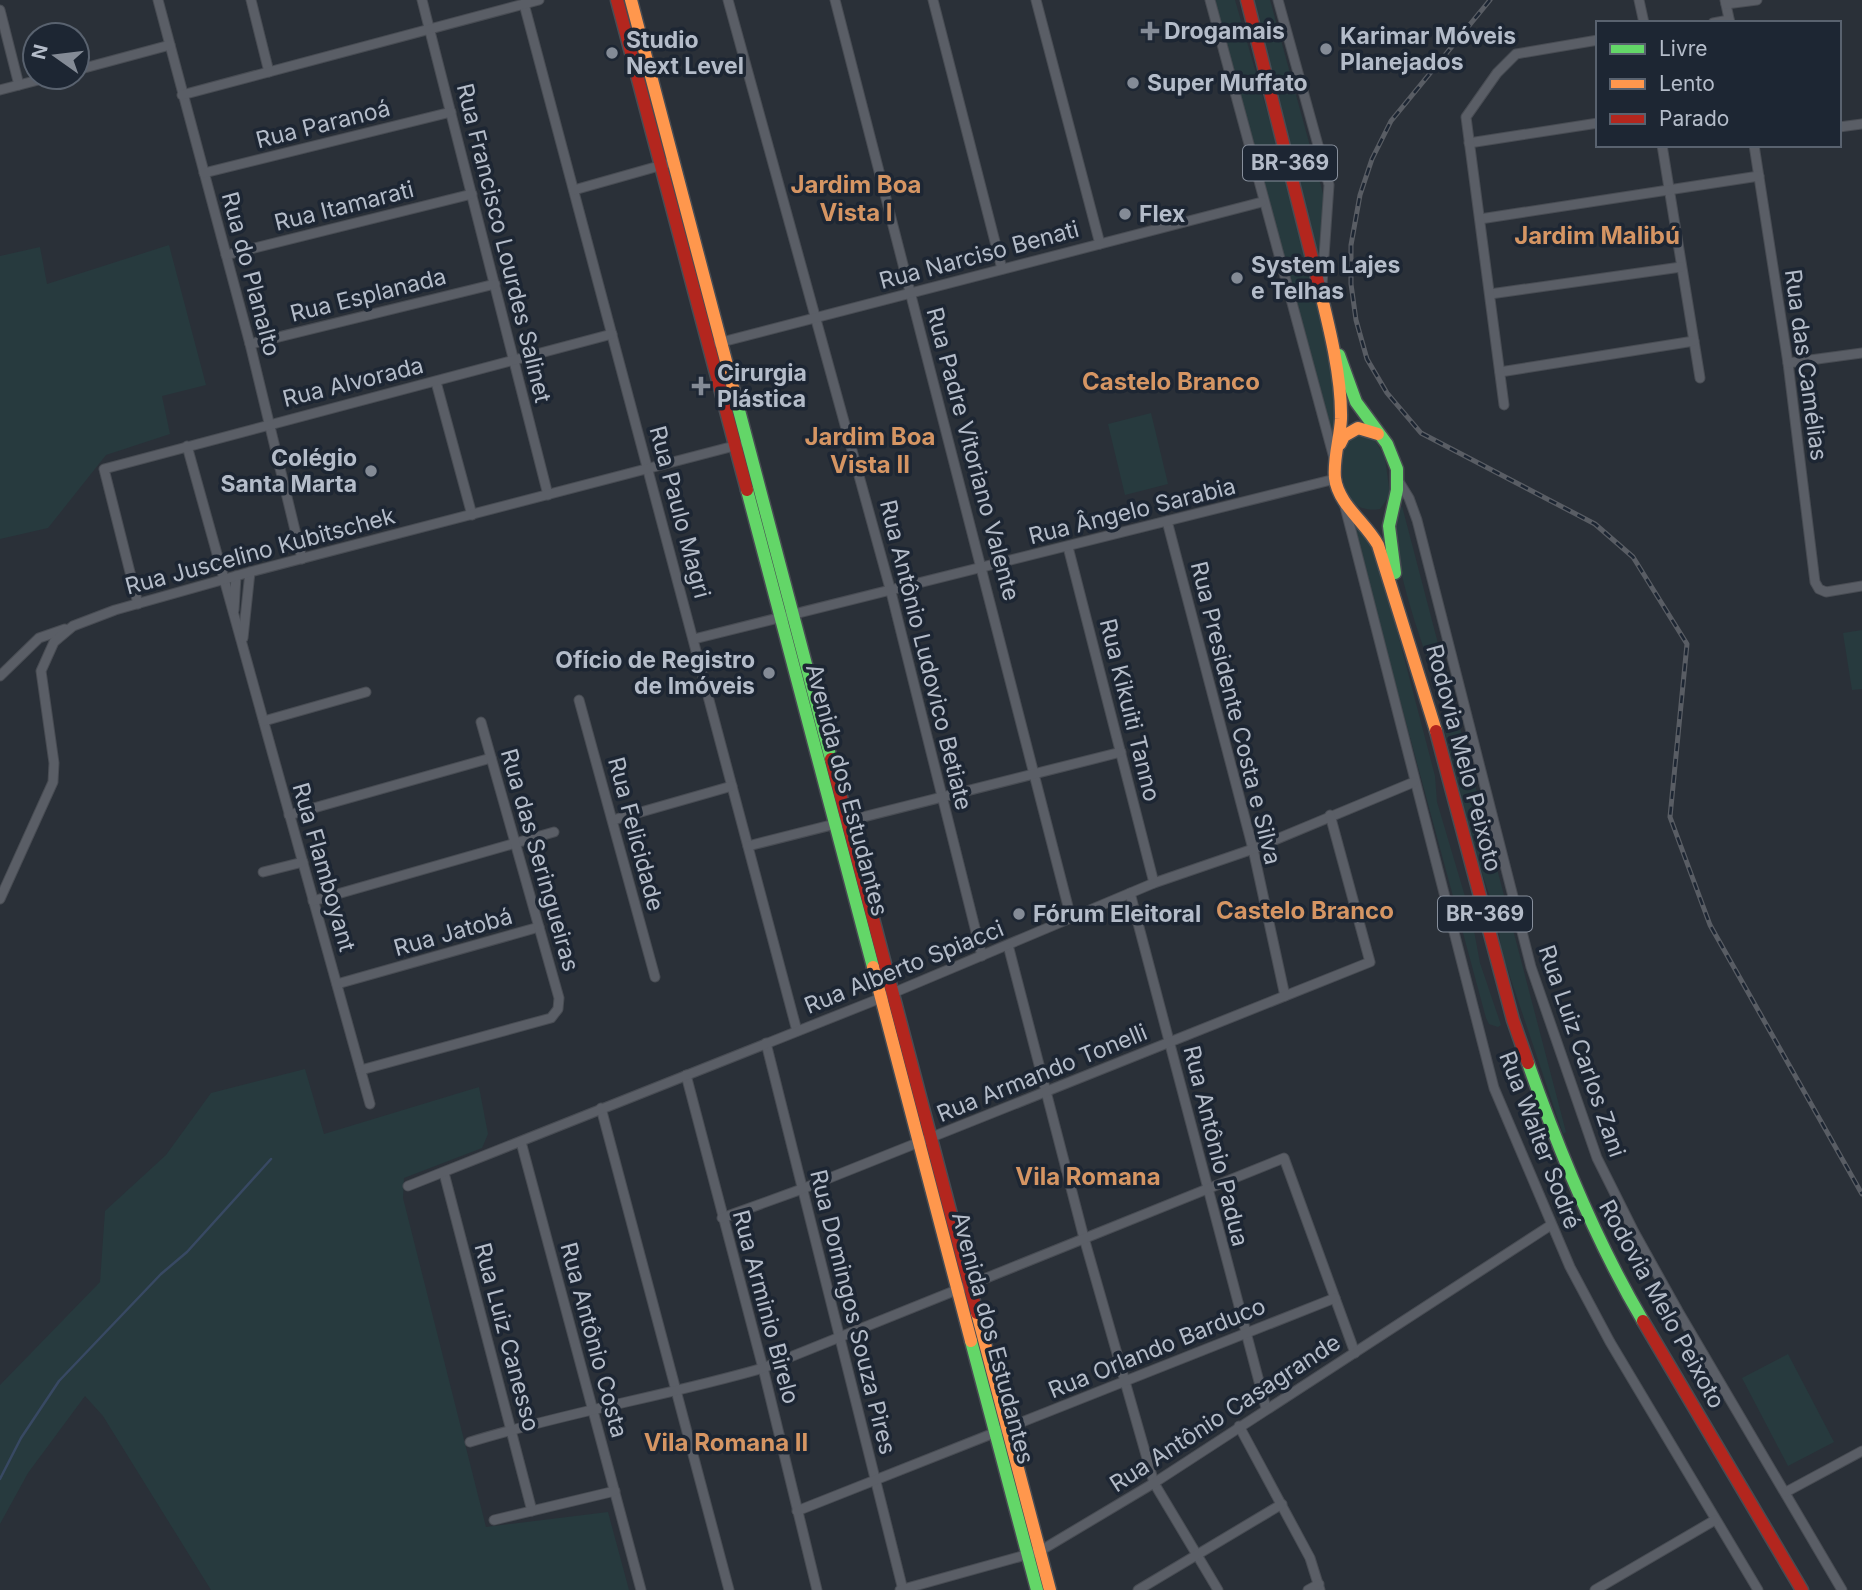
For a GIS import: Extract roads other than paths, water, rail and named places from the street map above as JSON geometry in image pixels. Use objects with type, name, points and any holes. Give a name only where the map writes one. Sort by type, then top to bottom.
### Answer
[{"type":"street","name":"Rua do Planalto","points":[[158,0],[250,344],[302,559]]},
{"type":"street","points":[[251,0],[270,72]]},
{"type":"street","name":"Rua Francisco Lourdes Salinet","points":[[422,0],[548,495]]},
{"type":"street","points":[[183,95],[539,0]]},
{"type":"street","name":"Avenida dos Estudantes","points":[[617,0],[643,69]]},
{"type":"street","name":"Avenida dos Estudantes","points":[[631,0],[643,69],[720,342],[740,445]]},
{"type":"street","name":"Rua Antônio Ludovico Betiate","points":[[728,0],[891,592],[982,956]]},
{"type":"street","name":"Rua Padre Vitoriano Valente","points":[[835,0],[1072,918]]},
{"type":"street","points":[[933,0],[1002,269]]},
{"type":"street","points":[[1036,0],[1100,244]]},
{"type":"street","points":[[1210,0],[1262,202],[1335,462]]},
{"type":"street","name":"Rodovia Melo Peixoto","points":[[1247,0],[1329,327],[1341,418],[1335,479],[1344,502],[1369,528],[1378,545],[1403,619],[1420,672],[1513,1020],[1558,1147],[1626,1292],[1802,1590]]},
{"type":"street","points":[[1278,0],[1329,185],[1321,294]]},
{"type":"street","points":[[1639,0],[1644,21]]},
{"type":"street","points":[[1730,21],[1726,2],[1757,0]]},
{"type":"street","name":"Rua Paulo Magri","points":[[524,4],[797,1031]]},
{"type":"street","points":[[0,10],[19,85],[0,90]]},
{"type":"street","points":[[1504,405],[1466,117],[1497,73],[1516,54],[1596,40]]},
{"type":"street","points":[[91,66],[170,45]]},
{"type":"street","name":"Rua Paranoá","points":[[204,173],[451,112]]},
{"type":"street","points":[[1469,143],[1596,123]]},
{"type":"street","points":[[1841,127],[1862,124]]},
{"type":"street","points":[[1662,147],[1700,378]]},
{"type":"street","name":"Rua das Camélias","points":[[1754,147],[1788,363],[1815,582],[1819,589],[1826,592],[1862,586]]},
{"type":"street","points":[[574,190],[668,163]]},
{"type":"street","name":"Avenida dos Estudantes","points":[[668,163],[706,346],[740,445],[786,616],[835,823],[881,998],[925,1140],[1034,1553],[1050,1590]]},
{"type":"street","points":[[1480,219],[1759,176]]},
{"type":"street","name":"Rua Itamarati","points":[[226,255],[472,194]]},
{"type":"street","name":"Rua Narciso Benati","points":[[706,346],[1262,202]]},
{"type":"street","points":[[1490,294],[1681,267]]},
{"type":"street","name":"Rua Esplanada","points":[[250,344],[495,284]]},
{"type":"street","name":"Rodovia Melo Peixoto","points":[[1329,327],[1356,402],[1393,458],[1398,480],[1392,508],[1391,548],[1403,619]]},
{"type":"street","name":"Rua Alvorada","points":[[138,604],[104,469],[269,423],[515,362],[612,334]]},
{"type":"street","points":[[1500,372],[1694,341]]},
{"type":"street","points":[[1788,363],[1862,353]]},
{"type":"street","points":[[436,382],[472,515]]},
{"type":"street","points":[[1340,444],[1344,436],[1358,428],[1378,434]]},
{"type":"street","name":"Rua Juscelino Kubitschek","points":[[0,899],[53,782],[54,763],[41,671],[54,642],[73,626],[250,572],[740,445]]},
{"type":"street","name":"Rua Flamboyant","points":[[187,446],[370,1104]]},
{"type":"street","name":"Rua Ângelo Sarabia","points":[[694,639],[984,569],[1335,479]]},
{"type":"street","name":"Rua Luiz Carlos Zani","points":[[1398,480],[1409,498],[1417,520],[1531,968],[1597,1158],[1653,1266],[1842,1590]]},
{"type":"street","name":"Rua Walter Sodré","points":[[1344,502],[1494,1088],[1552,1226],[1611,1342],[1758,1590]]},
{"type":"street","points":[[1356,514],[1378,518],[1392,508]]},
{"type":"street","name":"Rua Presidente Costa e Silva","points":[[1167,521],[1253,849],[1285,996]]},
{"type":"street","name":"Rua Kikuiti Tanno","points":[[1068,547],[1154,883]]},
{"type":"street","points":[[243,640],[250,572]]},
{"type":"street","points":[[234,615],[236,576]]},
{"type":"street","name":"Avenida dos Estudantes","points":[[786,616],[848,821],[894,991],[925,1140]]},
{"type":"street","points":[[0,676],[39,638],[73,626]]},
{"type":"street","points":[[264,721],[366,692]]},
{"type":"street","name":"Rua Felicidade","points":[[579,700],[655,977]]},
{"type":"street","name":"Rua das Seringueiras","points":[[360,1070],[551,1018],[558,1009],[559,998],[481,722]]},
{"type":"street","points":[[748,846],[1121,752]]},
{"type":"street","points":[[289,815],[491,758]]},
{"type":"street","name":"Rua Alberto Spiacci","points":[[408,1186],[881,998],[1154,883],[1253,849],[1329,815],[1414,782]]},
{"type":"street","points":[[613,820],[732,786]]},
{"type":"street","name":"Rua Armando Tonelli","points":[[722,1218],[802,1189],[1370,962],[1329,815]]},
{"type":"street","points":[[313,901],[554,832]]},
{"type":"street","points":[[264,872],[303,862]]},
{"type":"street","name":"Rua Antônio Padua","points":[[1130,893],[1266,1408]]},
{"type":"street","name":"Rua Jatobá","points":[[337,985],[539,927]]},
{"type":"street","points":[[1008,945],[1084,1238],[1154,1483],[1218,1590]]},
{"type":"street","name":"Rua Domingos Souza Pires","points":[[766,1043],[842,1339],[902,1590]]},
{"type":"street","name":"Rua Arminio Birelo","points":[[686,1074],[763,1368],[817,1590]]},
{"type":"street","points":[[601,1108],[729,1590]]},
{"type":"street","name":"Rua Antônio Costa","points":[[521,1142],[641,1590]]},
{"type":"street","points":[[470,1442],[593,1408],[678,1392],[763,1368],[842,1339],[1207,1186],[1284,1158],[1355,1353]]},
{"type":"street","name":"Rua Luiz Canesso","points":[[444,1173],[532,1511]]},
{"type":"street","name":"Rua Antônio Casagrande","points":[[902,1590],[1034,1553],[1154,1483],[1266,1408],[1552,1226]]},
{"type":"street","name":"Rua Orlando Barduco","points":[[797,1511],[1335,1298]]},
{"type":"street","points":[[1239,1426],[1310,1558],[1319,1587],[1308,1590]]},
{"type":"street","points":[[1786,1492],[1862,1451]]},
{"type":"street","points":[[494,1520],[615,1491]]},
{"type":"street","points":[[1138,1590],[1282,1504]]},
{"type":"street","points":[[1595,1590],[1716,1520]]},
{"type":"street","name":"Avenida dos Estudantes","points":[[1034,1553],[1037,1590]]},
{"type":"waterway","points":[[0,1479],[21,1438],[59,1381],[161,1274],[187,1252],[271,1159]]},
{"type":"railway","points":[[1490,0],[1391,121],[1372,159],[1360,195],[1351,245],[1351,284],[1356,320],[1367,359],[1387,393],[1421,433],[1595,524],[1633,557],[1687,644],[1670,817],[1710,925],[1862,1194]]},
{"type":"place","name":"Drogamais","points":[[1150,31]]},
{"type":"place","name":"Karimar Móveis Planejados","points":[[1326,49]]},
{"type":"place","name":"Studio Next Level","points":[[612,53]]},
{"type":"place","name":"Super Muffato","points":[[1133,83]]},
{"type":"place","name":"Flex","points":[[1125,214]]},
{"type":"place","name":"System Lajes e Telhas","points":[[1237,278]]},
{"type":"place","name":"Cirurgia Plástica","points":[[701,386]]},
{"type":"place","name":"Colégio Santa Marta","points":[[371,471]]},
{"type":"place","name":"Ofício de Registro de Imóveis","points":[[769,673]]},
{"type":"place","name":"Fórum Eleitoral","points":[[1019,914]]},
{"type":"district","name":"Jardim Boa Vista I","points":[[856,199]]},
{"type":"district","name":"Jardim Malibú","points":[[1597,236]]},
{"type":"district","name":"Castelo Branco","points":[[1171,382]]},
{"type":"district","name":"Jardim Boa Vista II","points":[[870,451]]},
{"type":"district","name":"Castelo Branco","points":[[1305,911]]},
{"type":"district","name":"Vila Romana","points":[[1088,1177]]},
{"type":"district","name":"Vila Romana II","points":[[726,1443]]}]
